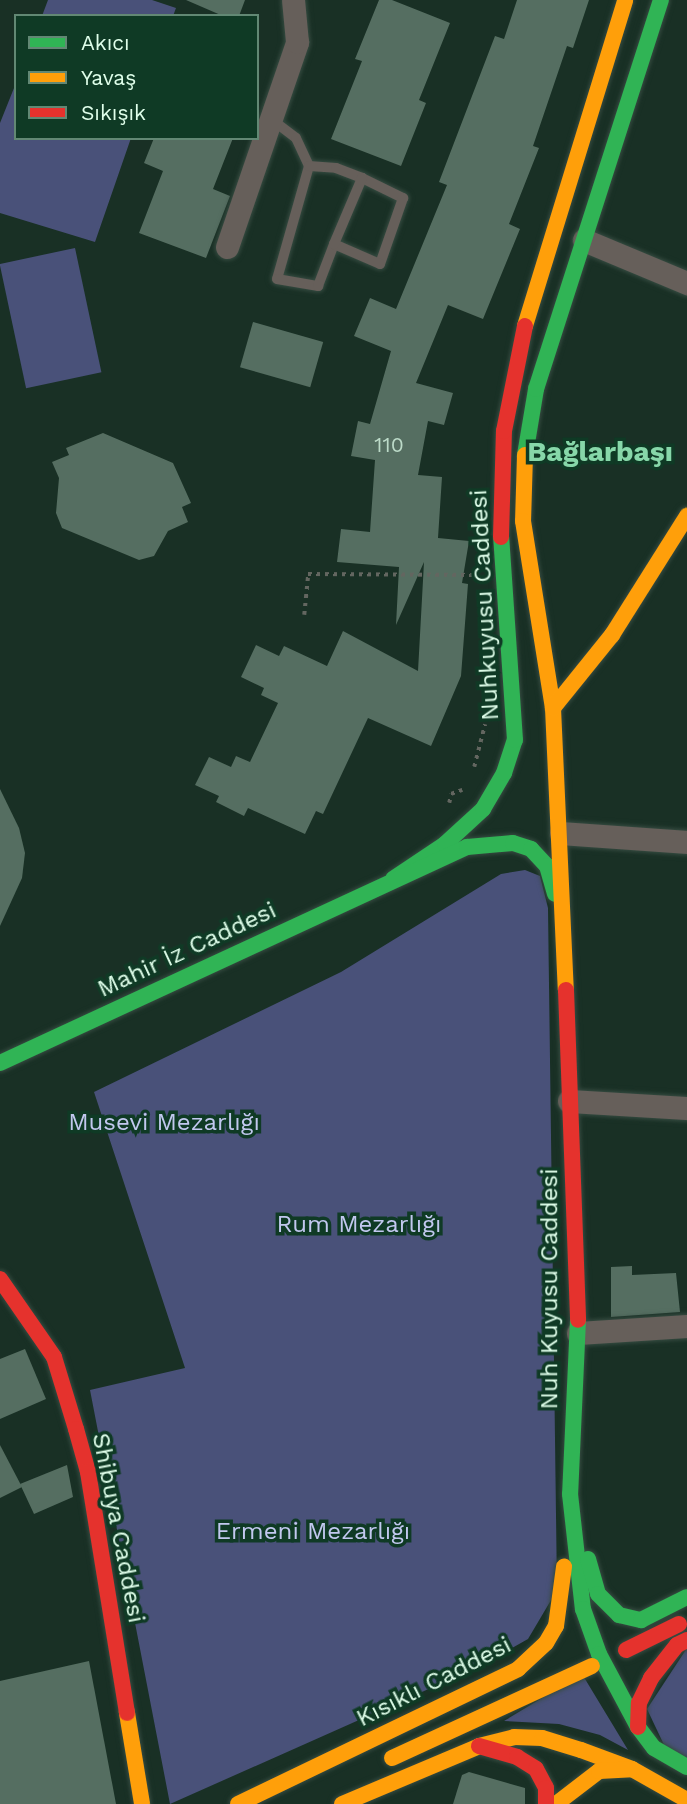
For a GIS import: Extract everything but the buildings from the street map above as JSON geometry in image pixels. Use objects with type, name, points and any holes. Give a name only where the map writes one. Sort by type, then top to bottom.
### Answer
[{"type":"main road","name":"Nuhkuyusu Caddesi","points":[[393,879],[445,844],[483,809],[504,773],[515,740],[499,507],[504,431],[518,350],[625,0]]},
{"type":"main road","name":"Nuhkuyusu Caddesi","points":[[560,921],[561,833],[552,740],[552,708],[523,521],[523,466],[536,389],[661,0]]},
{"type":"main road","points":[[552,708],[612,635],[685,524]]},
{"type":"main road","points":[[515,740],[516,783]]},
{"type":"main road","points":[[535,787],[549,770],[552,740]]},
{"type":"main road","points":[[393,879],[467,847],[522,845],[547,866],[560,921]]},
{"type":"main road","name":"Mahir İz Caddesi","points":[[0,1063],[393,879]]},
{"type":"main road","name":"Nuh Kuyusu Caddesi","points":[[560,921],[578,1333],[570,1494],[583,1609],[599,1654],[638,1727],[654,1748],[687,1768]]},
{"type":"main road","name":"Shibuya Caddesi","points":[[0,1279],[54,1357],[76,1429],[90,1483],[142,1804]]},
{"type":"main road","points":[[570,1494],[598,1594],[619,1615],[641,1620],[687,1597]]},
{"type":"main road","name":"Kısıklı Caddesi","points":[[238,1804],[518,1669],[546,1643],[562,1605],[570,1494]]},
{"type":"main road","points":[[626,1650],[687,1620]]},
{"type":"main road","points":[[638,1727],[639,1703],[651,1678],[677,1645],[687,1640]]},
{"type":"main road","points":[[379,1764],[592,1665]]},
{"type":"main road","points":[[342,1804],[479,1746],[514,1737],[542,1738],[632,1769],[687,1800]]},
{"type":"main road","points":[[479,1746],[517,1757],[536,1769],[546,1788],[546,1804]]},
{"type":"main road","points":[[556,1804],[599,1771],[632,1769]]},
{"type":"street","points":[[227,247],[297,42],[293,0]]},
{"type":"street","points":[[584,240],[687,283]]},
{"type":"street","points":[[561,833],[687,842]]},
{"type":"street","points":[[569,1101],[687,1108]]},
{"type":"street","points":[[578,1333],[687,1326]]},
{"type":"lane","points":[[271,119],[296,138],[309,166],[277,279],[318,286],[362,178]]},
{"type":"lane","points":[[309,166],[336,169],[403,198],[380,264],[334,244]]},
{"type":"path","points":[[304,615],[308,574],[505,575]]},
{"type":"path","points":[[474,771],[481,736]]},
{"type":"green space","points":[[48,0],[152,0],[176,8],[174,14],[43,14]]},
{"type":"green space","points":[[14,88],[14,140],[130,140],[95,242],[0,213],[0,123]]},
{"type":"green space","points":[[75,248],[101,372],[26,388],[0,264]]},
{"type":"green space","points":[[525,870],[540,876],[548,908],[557,1590],[528,1639],[478,1667],[170,1804],[90,1390],[185,1368],[94,1092],[341,972],[501,874]]},
{"type":"green space","points":[[687,1648],[687,1759],[665,1747],[647,1709]]},
{"type":"green space","points":[[582,1674],[628,1750],[600,1735],[559,1724],[504,1721]]},
{"type":"traffic: fast","points":[[525,455],[536,389],[661,0]]},
{"type":"traffic: fast","points":[[393,879],[445,844],[483,809],[504,773],[515,740],[501,537]]},
{"type":"traffic: fast","points":[[0,1063],[467,847],[513,843],[531,849],[547,866],[555,894]]},
{"type":"traffic: fast","points":[[578,1320],[570,1494],[583,1609],[599,1654],[638,1727],[654,1748],[687,1767]]},
{"type":"traffic: fast","points":[[588,1559],[598,1594],[619,1615],[641,1620],[687,1597]]},
{"type":"traffic: slow","points":[[525,326],[625,0]]},
{"type":"traffic: slow","points":[[525,455],[523,521],[553,708],[566,990]]},
{"type":"traffic: slow","points":[[553,708],[612,635],[687,516]]},
{"type":"traffic: slow","points":[[238,1804],[518,1669],[546,1643],[556,1626],[564,1567]]},
{"type":"traffic: slow","points":[[392,1758],[592,1666]]},
{"type":"traffic: slow","points":[[127,1713],[142,1804]]},
{"type":"traffic: slow","points":[[342,1804],[479,1746],[514,1737],[542,1738],[581,1750],[632,1769],[687,1800]]},
{"type":"traffic: slow","points":[[556,1804],[599,1771],[632,1769]]},
{"type":"traffic: jam","points":[[501,537],[504,431],[525,326]]},
{"type":"traffic: jam","points":[[566,990],[578,1320]]},
{"type":"traffic: jam","points":[[0,1279],[54,1357],[76,1429],[88,1472],[127,1713]]},
{"type":"traffic: jam","points":[[626,1650],[679,1624]]},
{"type":"traffic: jam","points":[[638,1727],[639,1703],[651,1678],[677,1645],[687,1640]]},
{"type":"traffic: jam","points":[[479,1746],[517,1757],[536,1769],[546,1788],[546,1804]]},
{"type":"district","name":"Bağlarbaşı","points":[[600,452]]},
{"type":"park label","name":"Musevi Mezarlığı","points":[[164,1123]]},
{"type":"park label","name":"Rum Mezarlığı","points":[[359,1225]]},
{"type":"park label","name":"Ermeni Mezarlığı","points":[[313,1532]]}]
